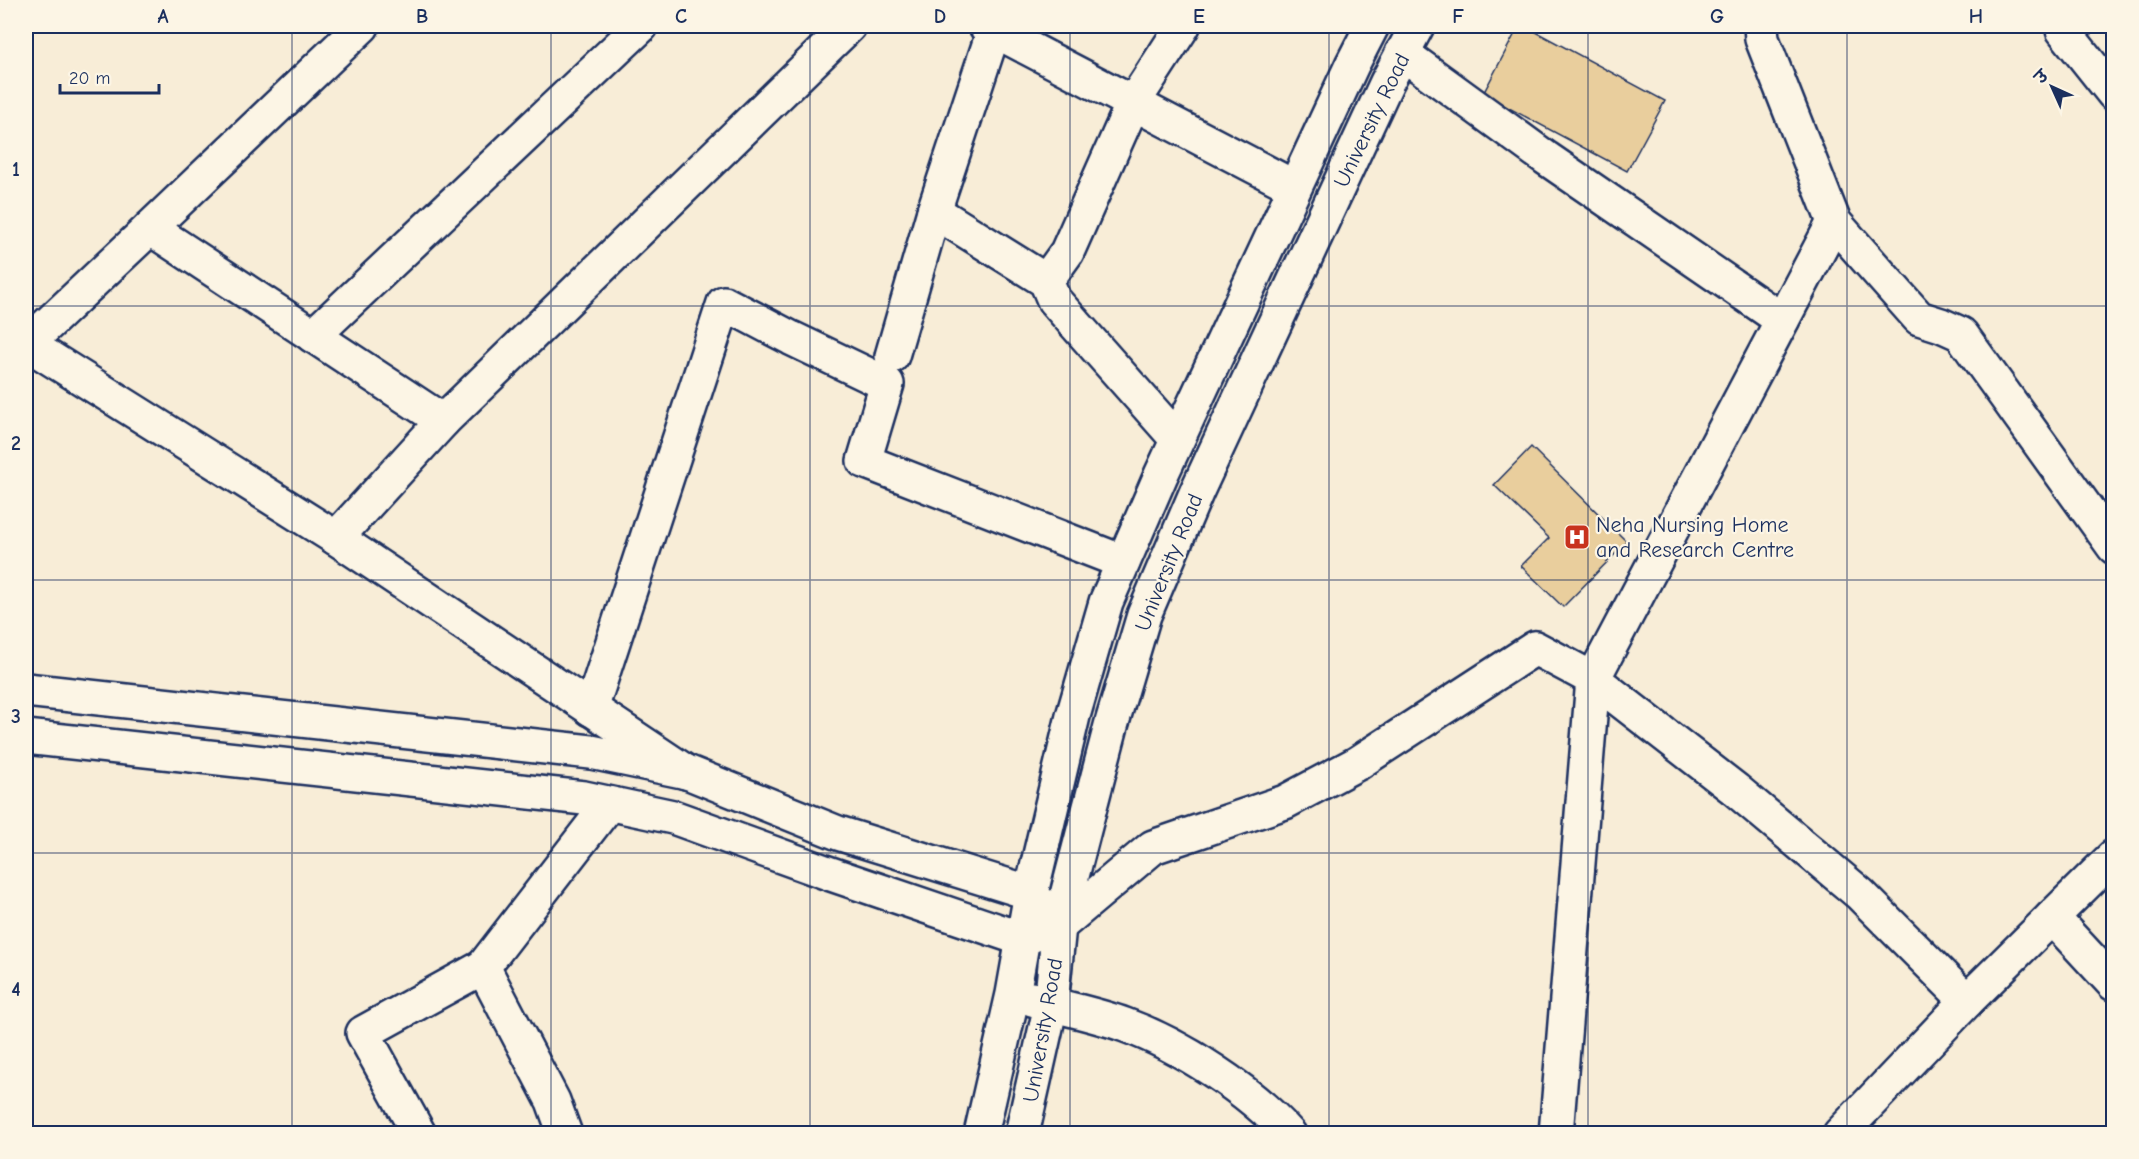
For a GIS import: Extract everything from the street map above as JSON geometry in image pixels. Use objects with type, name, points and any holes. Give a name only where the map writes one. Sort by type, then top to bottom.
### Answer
[{"type":"street","points":[[362,26],[26,343],[336,538],[687,772]]},
{"type":"street","points":[[313,336],[641,26]]},
{"type":"street","points":[[336,538],[442,421],[849,26]]},
{"type":"street","points":[[1046,281],[1067,252],[1133,103],[1183,26]]},
{"type":"street","name":"University Road","points":[[981,1134],[1013,994],[1030,893],[1073,716],[1106,602],[1177,439],[1372,26]]},
{"type":"street","points":[[1761,26],[1762,39],[1834,222],[1919,318],[1961,334],[2113,544]]},
{"type":"street","points":[[2062,27],[2114,94]]},
{"type":"street","points":[[892,356],[990,28],[1294,187]]},
{"type":"street","points":[[1410,40],[1546,158],[1782,320]]},
{"type":"street","name":"University Road","points":[[1022,1134],[1052,1005],[1059,926],[1111,726],[1144,615],[1202,480],[1387,82],[1410,40]]},
{"type":"street","points":[[934,211],[1046,281],[1054,300],[1177,439]]},
{"type":"street","points":[[1556,1134],[1593,679],[1834,222]]},
{"type":"street","points":[[150,228],[442,421]]},
{"type":"street","points":[[591,709],[724,303],[887,384],[864,461],[1123,562]]},
{"type":"street","points":[[26,737],[584,798],[673,817],[1022,939],[1059,926],[1153,847],[1285,802],[1358,763],[1535,648],[1593,679],[1736,790],[1860,894],[1967,1001]]},
{"type":"street","points":[[26,690],[591,752],[687,772],[838,833],[1030,893],[1059,926]]},
{"type":"street","points":[[418,1134],[363,1033],[483,967],[609,804]]},
{"type":"street","points":[[1840,1134],[1967,1001],[2114,856]]},
{"type":"street","points":[[2052,917],[2114,984]]},
{"type":"street","points":[[483,967],[553,1101],[565,1134]]},
{"type":"street","points":[[1013,994],[1125,1025],[1198,1060],[1273,1116],[1289,1134]]},
{"type":"building","points":[[1519,26],[1525,26],[1665,101],[1627,171],[1483,94]]},
{"type":"building","points":[[1531,447],[1627,542],[1563,607],[1521,566],[1549,538],[1494,485]]},
{"type":"place","name":"Neha Nursing Home and Research Centre","points":[[1577,537]]}]
